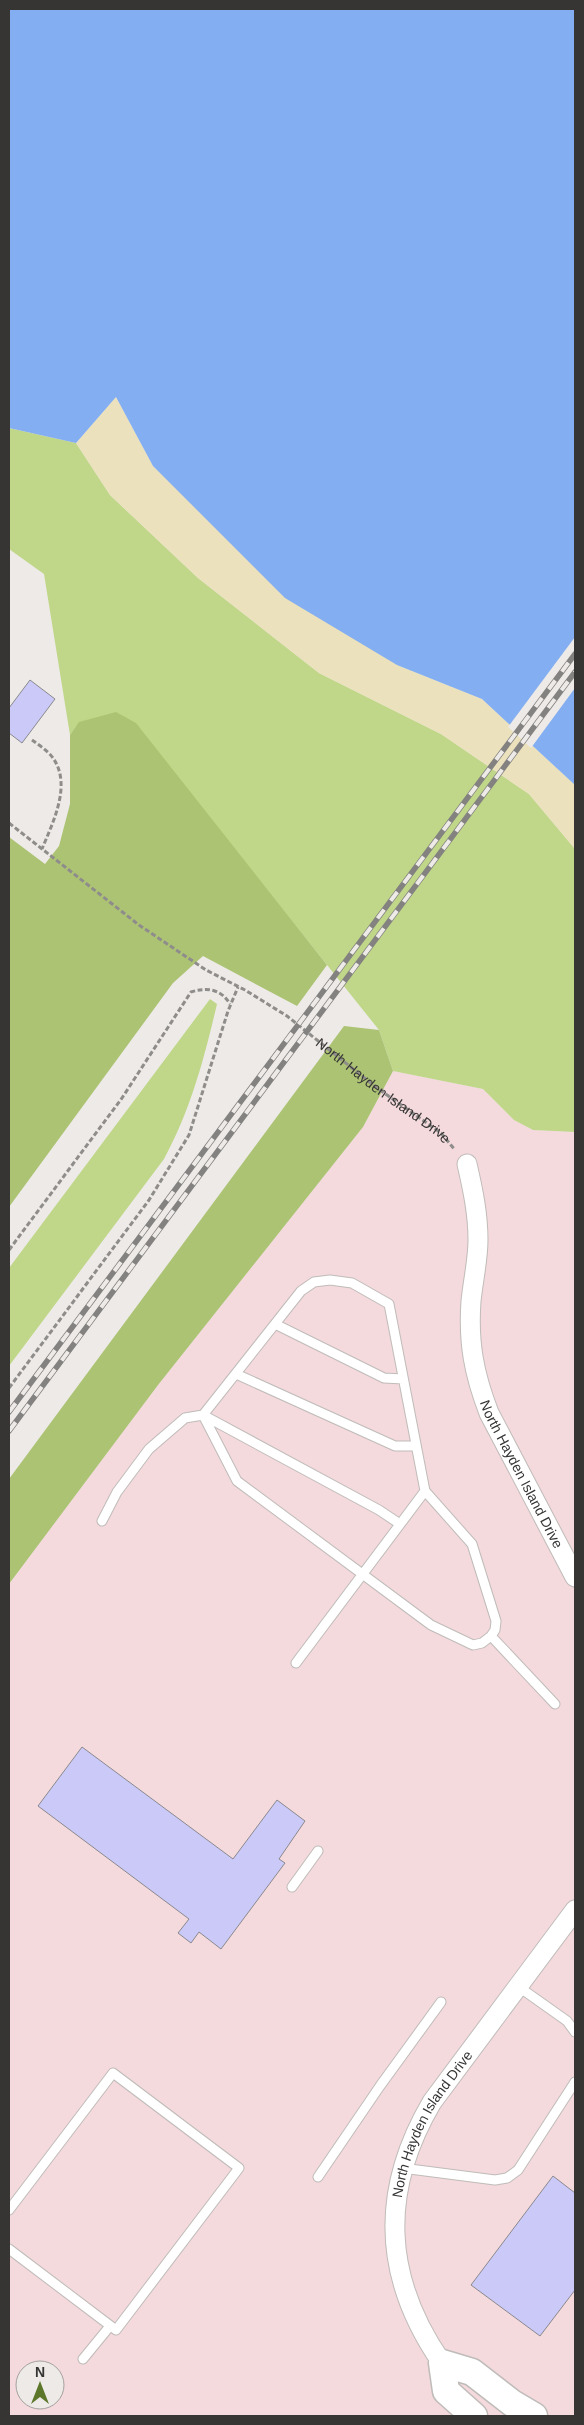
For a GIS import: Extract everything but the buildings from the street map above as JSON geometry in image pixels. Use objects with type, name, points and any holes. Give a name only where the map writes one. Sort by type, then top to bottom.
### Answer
[{"type":"street","name":"North Hayden Island Drive","points":[[467,1164],[477,1207],[478,1241],[469,1333],[472,1358],[479,1388],[490,1413],[575,1576]]},
{"type":"street","name":"North Hayden Island Drive","points":[[474,2416],[446,2391],[442,2363],[419,2327],[403,2286],[395,2234],[394,2208],[402,2168],[418,2126],[432,2102],[575,1910]]},
{"type":"street","points":[[442,2363],[472,2372],[512,2403],[534,2416]]},
{"type":"lane","points":[[330,1280],[352,1283],[389,1304],[425,1491],[472,1544],[496,1621],[492,1636],[482,1643],[473,1645],[431,1625],[236,1481],[203,1415],[301,1291],[314,1282],[330,1280]]},
{"type":"lane","points":[[275,1324],[384,1378],[404,1379]]},
{"type":"lane","points":[[236,1374],[395,1446],[416,1446]]},
{"type":"lane","points":[[102,1521],[117,1492],[149,1449],[184,1418],[203,1415],[379,1510],[400,1524]]},
{"type":"lane","points":[[296,1663],[425,1491]]},
{"type":"lane","points":[[492,1636],[555,1704]]},
{"type":"lane","points":[[292,1887],[318,1851]]},
{"type":"lane","points":[[519,1987],[567,2021],[575,2032]]},
{"type":"lane","points":[[318,2177],[380,2086],[441,2002]]},
{"type":"lane","points":[[9,2210],[113,2073],[239,2168],[116,2330],[9,2249]]},
{"type":"lane","points":[[402,2168],[495,2180],[507,2178],[518,2170],[575,2082]]},
{"type":"lane","points":[[83,2359],[110,2326]]},
{"type":"path","points":[[32,740],[52,756],[59,769],[61,785],[57,811],[42,849]]},
{"type":"path","name":"North Hayden Island Drive","points":[[9,823],[139,925],[206,970],[287,1016],[377,1088],[441,1133],[467,1164]]},
{"type":"path","points":[[9,1388],[149,1200],[189,1135],[230,1004],[238,987]]},
{"type":"path","points":[[9,1250],[122,1098],[191,992],[201,988],[218,991],[226,996],[230,1004]]},
{"type":"shaded area","points":[[393,1071],[483,1089],[514,1120],[533,1130],[575,1132],[575,2416],[9,2416],[9,1584],[158,1385],[363,1127]]},
{"type":"green space","points":[[9,428],[76,443],[110,495],[198,578],[319,673],[441,734],[529,794],[575,849],[575,1132],[533,1130],[514,1120],[483,1089],[393,1071],[379,1030],[201,807],[80,722],[70,735],[44,574],[9,549]]},
{"type":"green space","points":[[116,712],[136,723],[327,965],[297,1006],[203,956],[173,983],[9,1207],[9,837],[45,864],[59,846],[70,804],[70,735],[79,722]]},
{"type":"green space","points":[[210,999],[217,1004],[202,1064],[182,1121],[164,1159],[9,1366],[9,1268]]},
{"type":"green space","points":[[344,1026],[379,1030],[393,1071],[363,1127],[158,1385],[9,1584],[9,1479]]},
{"type":"sand","points":[[116,397],[153,466],[397,665],[482,699],[575,785],[575,849],[529,794],[441,734],[319,673],[198,578],[110,495],[76,443]]},
{"type":"water","points":[[9,9],[575,9],[575,785],[482,699],[397,665],[285,598],[153,466],[116,397],[76,443],[9,428]]},
{"type":"pier","points":[[575,637],[575,688],[531,748],[508,727]]},
{"type":"railway","points":[[9,1412],[575,654]]},
{"type":"railway","points":[[9,1431],[575,672]]}]
